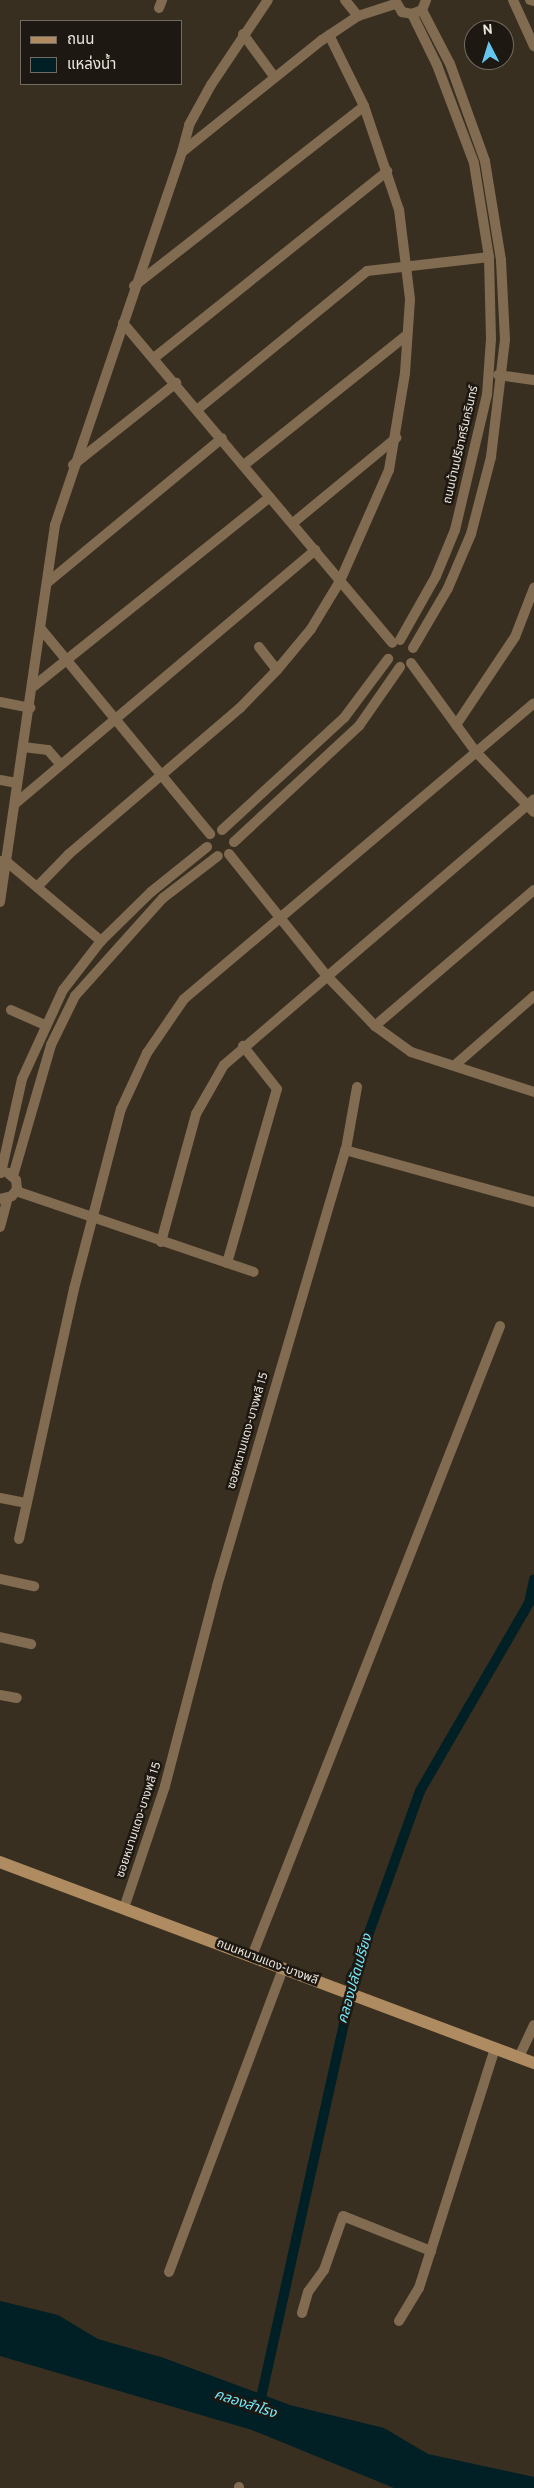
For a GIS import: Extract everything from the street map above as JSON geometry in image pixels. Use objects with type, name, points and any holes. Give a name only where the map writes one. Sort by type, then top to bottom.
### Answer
[{"type":"main road","name":"ถนนหนามแดง-บางพลี","points":[[0,1862],[534,2063]]},
{"type":"street","points":[[0,902],[4,861],[16,803],[17,783],[34,686],[55,525],[73,465],[182,152],[189,125],[243,34],[268,0]]},
{"type":"street","points":[[345,0],[358,16]]},
{"type":"street","points":[[182,152],[273,75],[358,16],[396,2],[402,12],[417,12],[426,0]]},
{"type":"street","points":[[513,0],[534,46]]},
{"type":"street","points":[[530,0],[534,1]]},
{"type":"street","name":"ถนนบ้านปรีชาศรีนครินทร์","points":[[210,834],[222,830],[344,718],[388,659],[396,642],[436,576],[455,530],[490,374],[489,257],[474,163],[417,12]]},
{"type":"street","name":"ถนนบ้านปรีชาศรีนครินทร์","points":[[411,663],[413,648],[448,588],[471,534],[491,457],[502,376],[501,260],[485,161],[454,73],[417,12]]},
{"type":"street","points":[[243,34],[273,75]]},
{"type":"street","points":[[37,887],[69,854],[162,775],[277,670],[311,629],[340,581],[389,470],[396,438],[410,299],[399,210],[364,106],[329,36]]},
{"type":"street","points":[[134,286],[364,106]]},
{"type":"street","points":[[154,358],[387,171]]},
{"type":"street","points":[[198,408],[367,271],[406,264],[489,257]]},
{"type":"street","points":[[123,323],[198,408],[340,581],[396,642],[413,648]]},
{"type":"street","points":[[244,465],[407,335]]},
{"type":"street","points":[[490,374],[534,380]]},
{"type":"street","points":[[73,465],[176,384]]},
{"type":"street","points":[[47,583],[222,438]]},
{"type":"street","points":[[292,523],[396,438]]},
{"type":"street","points":[[34,686],[270,497]]},
{"type":"street","points":[[16,803],[116,716],[314,550]]},
{"type":"street","points":[[456,725],[515,637],[530,608],[534,588]]},
{"type":"street","points":[[13,1176],[1,1173],[22,1079],[45,1025],[63,990],[101,941],[151,892],[208,847],[210,834],[116,716],[40,629]]},
{"type":"street","points":[[259,648],[277,670]]},
{"type":"street","points":[[388,659],[400,667]]},
{"type":"street","points":[[161,1242],[196,1114],[224,1065],[243,1046],[326,975],[532,805],[476,752],[411,663],[400,667],[359,726],[234,842],[229,854]]},
{"type":"street","points":[[0,702],[30,708]]},
{"type":"street","points":[[19,1539],[92,1217],[121,1108],[147,1053],[184,999],[534,703]]},
{"type":"street","points":[[23,747],[48,750],[60,764]]},
{"type":"street","points":[[0,780],[17,783]]},
{"type":"street","points":[[222,830],[234,842]]},
{"type":"street","points":[[208,847],[218,856]]},
{"type":"street","points":[[229,854],[326,975],[375,1026],[411,1052],[532,1089]]},
{"type":"street","points":[[0,1227],[48,1054],[75,996],[162,898],[218,856],[229,854]]},
{"type":"street","points":[[4,861],[101,941]]},
{"type":"street","points":[[375,1026],[534,890]]},
{"type":"street","points":[[455,1065],[534,996]]},
{"type":"street","points":[[11,1010],[45,1025]]},
{"type":"street","points":[[227,1263],[276,1089],[243,1046]]},
{"type":"street","name":"ซอยหนามแดง-บางพลี 15","points":[[124,1908],[165,1786],[217,1586],[346,1149],[357,1086]]},
{"type":"street","points":[[346,1149],[534,1202]]},
{"type":"street","points":[[8,1196],[92,1217],[254,1272]]},
{"type":"street","points":[[252,1956],[500,1326]]},
{"type":"street","points":[[0,1498],[26,1503]]},
{"type":"street","points":[[0,1578],[34,1586]]},
{"type":"street","points":[[0,1637],[31,1644]]},
{"type":"street","points":[[0,1695],[17,1698]]},
{"type":"street","points":[[169,2272],[283,1968]]},
{"type":"street","points":[[519,2057],[534,2025]]},
{"type":"street","points":[[399,2321],[419,2288],[495,2048]]},
{"type":"street","points":[[302,2313],[308,2292],[324,2270],[343,2216],[431,2251]]},
{"type":"water","name":"คลองสำโรง","points":[[0,2301],[58,2315],[98,2339],[164,2358],[290,2405],[384,2428],[428,2454],[534,2477],[534,2488],[394,2488],[252,2430],[0,2356]]},
{"type":"waterway","name":"คลองปลัดเปรียง","points":[[259,2407],[357,1966],[420,1791],[529,1603],[534,1580]]}]
